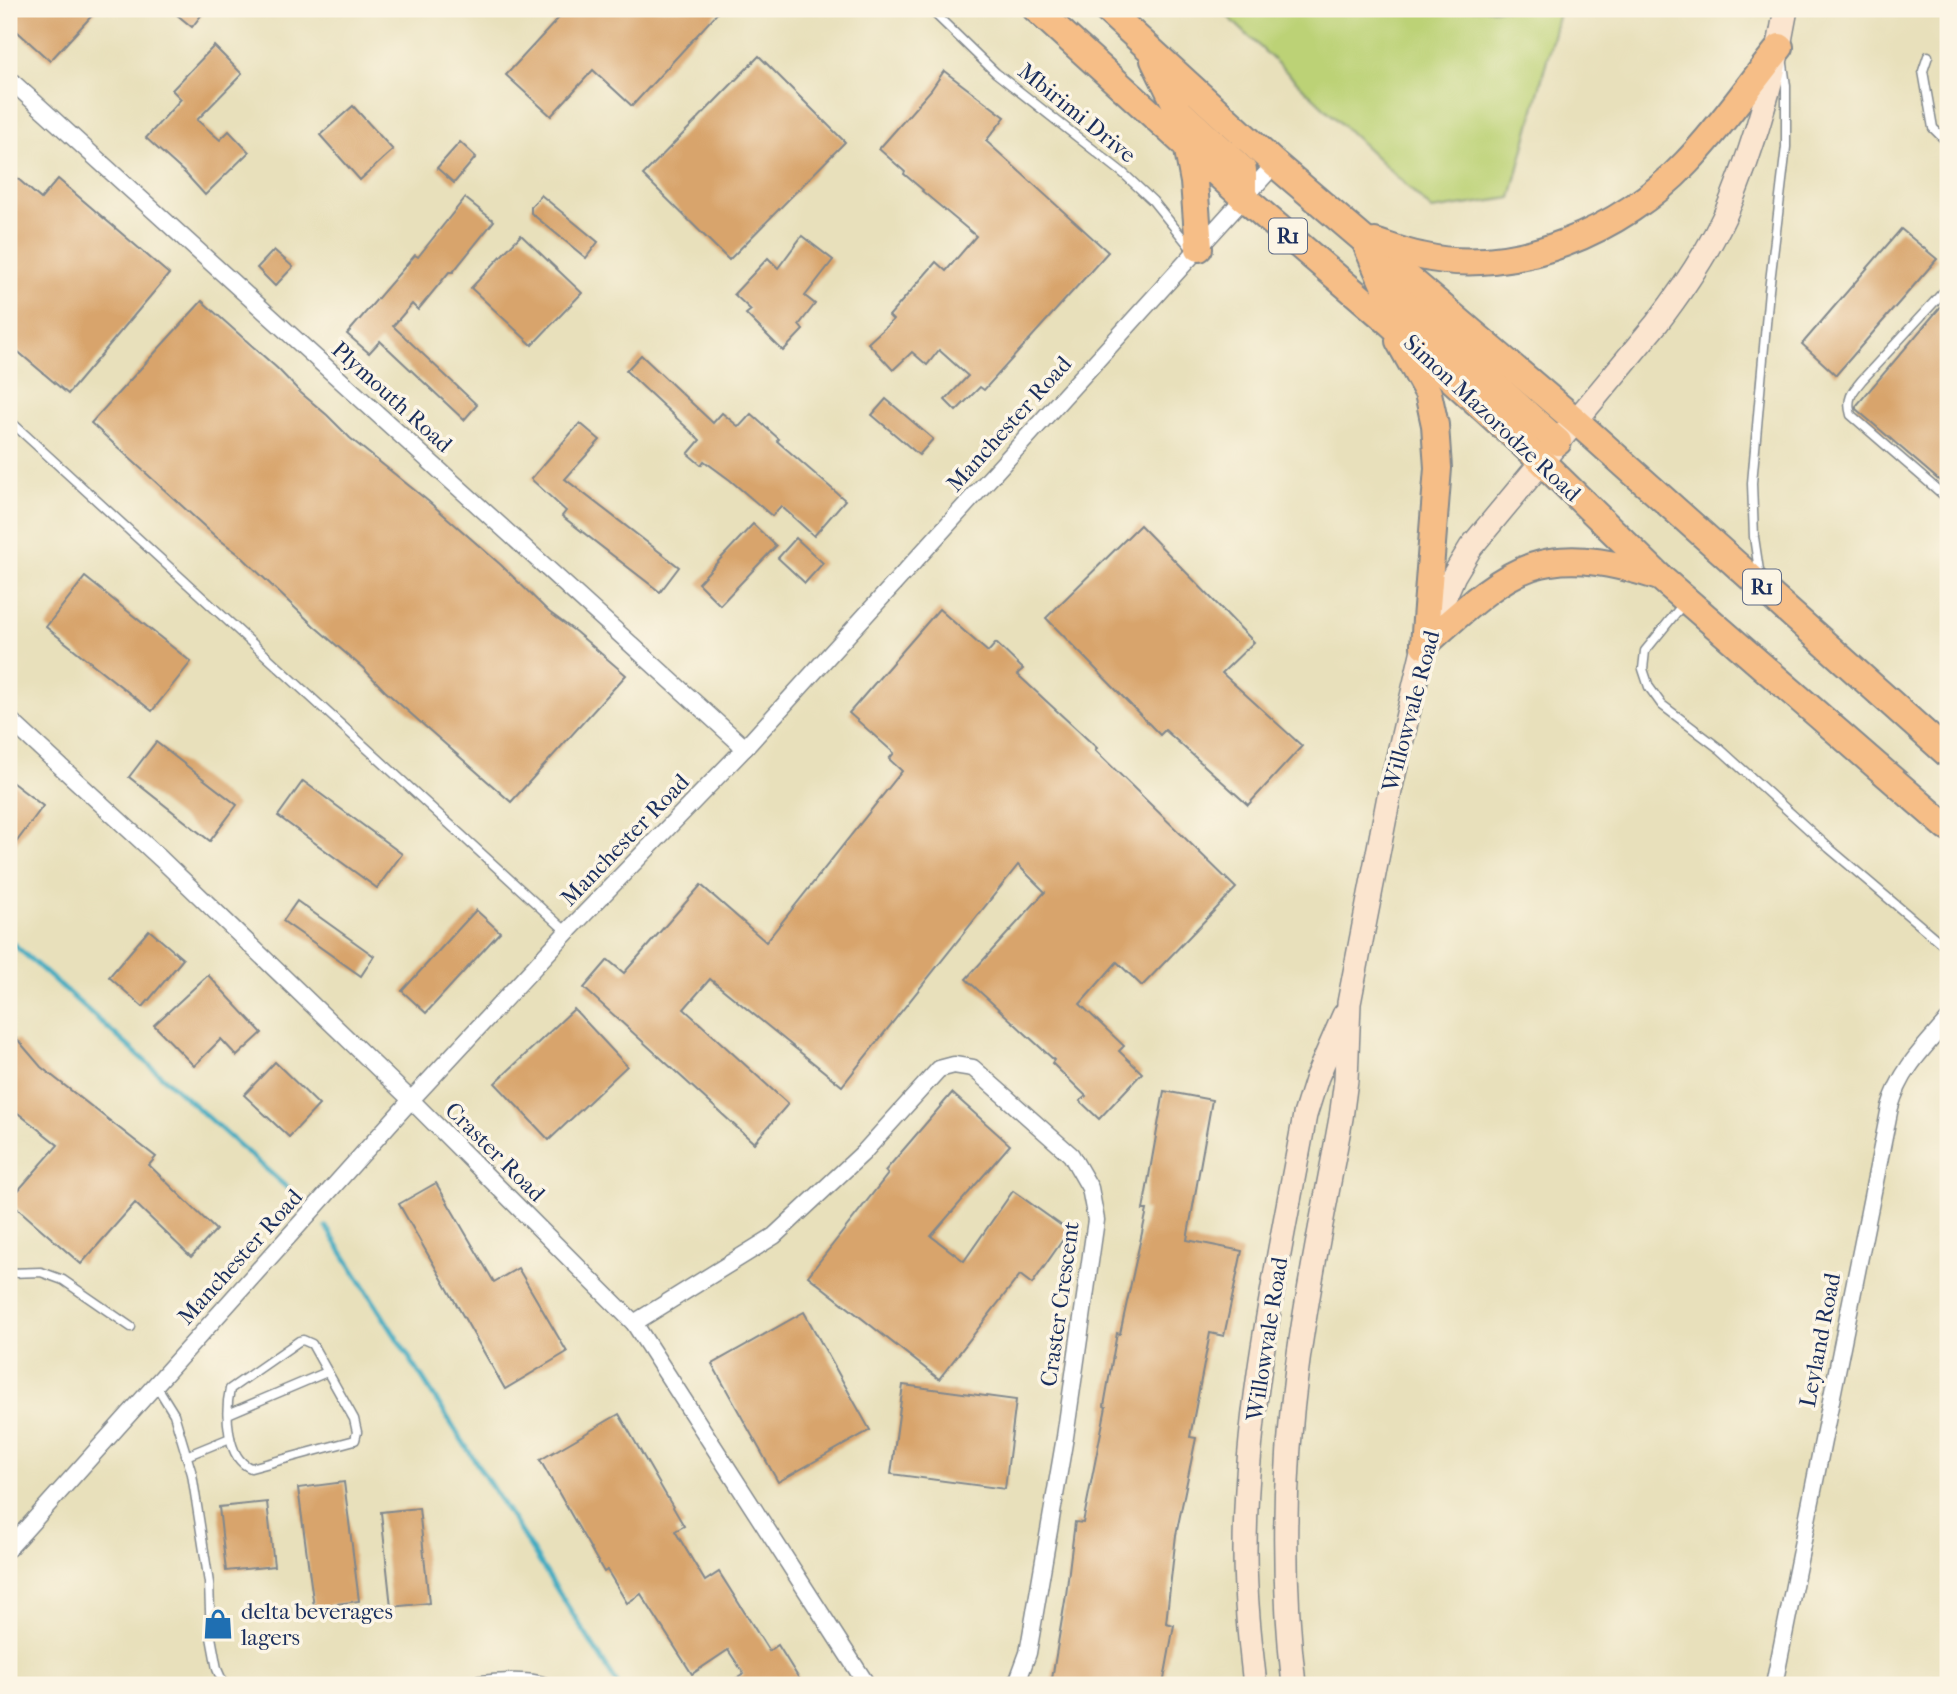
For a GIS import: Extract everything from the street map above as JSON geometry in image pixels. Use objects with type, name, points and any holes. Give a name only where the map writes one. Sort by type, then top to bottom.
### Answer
[{"type":"highway","name":"Simon Mazorodze Road","points":[[1036,9],[1244,197],[1390,324],[1550,452],[1661,578],[1948,828]]},
{"type":"highway","name":"Simon Mazorodze Road","points":[[1106,9],[1275,164],[1576,421],[1948,754]]},
{"type":"highway","points":[[1363,238],[1422,257],[1460,260],[1502,259],[1568,243],[1606,224],[1648,196],[1685,164],[1780,47]]},
{"type":"highway","points":[[1149,49],[1179,111],[1243,170],[1244,197]]},
{"type":"highway","points":[[1187,145],[1194,182],[1197,251]]},
{"type":"highway","points":[[1363,238],[1384,285],[1550,452]]},
{"type":"highway","points":[[1390,324],[1428,393],[1434,425],[1438,468],[1424,645]]},
{"type":"highway","points":[[1424,645],[1485,591],[1513,573],[1541,562],[1599,561],[1661,578]]},
{"type":"main road","name":"Willowvale Road","points":[[1294,1685],[1287,1618],[1285,1554],[1288,1461],[1297,1368],[1343,1105],[1349,1003],[1390,791],[1424,645],[1454,575],[1471,547],[1657,323],[1707,249],[1731,201],[1751,147],[1780,47],[1787,9]]},
{"type":"main road","name":"Willowvale Road","points":[[1255,1685],[1248,1621],[1245,1551],[1251,1452],[1261,1363],[1305,1115],[1317,1077],[1349,1003]]},
{"type":"street","name":"Plymouth Road","points":[[9,79],[745,748]]},
{"type":"street","name":"Manchester Road","points":[[9,1548],[411,1100],[567,932],[745,748],[1275,164]]},
{"type":"street","name":"Craster Road","points":[[9,719],[161,859],[411,1100],[634,1323],[867,1685]]},
{"type":"street","name":"Leyland Road","points":[[1774,1685],[1890,1107],[1896,1086],[1907,1068],[1948,1020]]},
{"type":"street","name":"Craster Crescent","points":[[634,1323],[774,1236],[863,1153],[939,1069],[954,1065],[973,1068],[1071,1156],[1090,1188],[1096,1220],[1065,1437],[1028,1653],[1018,1680],[1012,1685]]},
{"type":"lane","name":"Mbirimi Drive","points":[[930,9],[996,73],[1123,173],[1153,201],[1197,251]]},
{"type":"lane","points":[[1762,587],[1754,537],[1752,483],[1769,290],[1786,147],[1786,86],[1780,47]]},
{"type":"lane","points":[[1928,56],[1923,71],[1933,128],[1948,143]]},
{"type":"lane","points":[[1948,287],[1862,380],[1849,396],[1848,405],[1851,415],[1948,499]]},
{"type":"lane","points":[[9,420],[567,932]]},
{"type":"lane","points":[[1686,600],[1645,651],[1643,669],[1649,687],[1662,705],[1720,749],[1829,848],[1948,949]]},
{"type":"lane","points":[[9,1273],[41,1272],[63,1280],[131,1327]]},
{"type":"lane","points":[[299,1340],[312,1344],[327,1372],[354,1419],[357,1432],[355,1440],[251,1468],[241,1462],[230,1438],[230,1390],[299,1340]]},
{"type":"lane","points":[[228,1414],[327,1372]]},
{"type":"lane","points":[[156,1385],[174,1413],[192,1474],[207,1570],[211,1637],[217,1669],[224,1685]]},
{"type":"lane","points":[[186,1456],[230,1438]]},
{"type":"lane","points":[[433,1685],[528,1677],[552,1685]]},
{"type":"green space","points":[[1220,9],[1560,9],[1511,198],[1432,210]]},
{"type":"building","points":[[9,9],[98,9],[50,61],[9,24]]},
{"type":"building","points":[[170,9],[206,9],[192,27]]},
{"type":"building","points":[[567,9],[721,9],[632,106],[593,70],[551,116],[506,75]]},
{"type":"building","points":[[214,46],[242,74],[197,120],[220,140],[229,131],[249,152],[205,195],[146,138],[181,99],[172,90]]},
{"type":"building","points":[[759,56],[845,142],[729,260],[643,175]]},
{"type":"building","points":[[944,71],[1005,117],[986,141],[1108,252],[984,390],[980,387],[956,411],[945,400],[968,376],[939,350],[927,365],[912,352],[893,370],[868,343],[893,320],[889,316],[936,262],[946,271],[976,236],[922,191],[879,149],[931,90]]},
{"type":"building","points":[[353,106],[393,150],[360,180],[320,135]]},
{"type":"building","points":[[460,142],[476,157],[454,183],[437,168]]},
{"type":"building","points":[[9,171],[41,199],[58,179],[169,274],[68,394],[9,344]]},
{"type":"building","points":[[541,195],[598,242],[586,258],[531,213],[531,207]]},
{"type":"building","points":[[465,198],[494,221],[418,310],[412,304],[393,326],[477,405],[464,420],[380,341],[369,353],[347,334],[415,255],[418,257]]},
{"type":"building","points":[[1901,229],[1937,259],[1836,375],[1802,344]]},
{"type":"building","points":[[521,235],[582,293],[532,345],[471,288]]},
{"type":"building","points":[[802,236],[833,260],[805,296],[815,304],[799,325],[803,330],[783,351],[746,314],[751,310],[734,294],[768,258],[778,268]]},
{"type":"building","points":[[274,250],[293,267],[275,286],[257,268]]},
{"type":"building","points":[[1948,298],[1948,488],[1856,409],[1856,406]]},
{"type":"building","points":[[202,301],[350,438],[428,501],[501,565],[549,612],[626,675],[511,802],[91,423]]},
{"type":"building","points":[[641,355],[713,423],[722,413],[739,427],[751,414],[779,439],[777,441],[845,500],[814,536],[781,506],[772,516],[730,480],[704,461],[701,465],[688,454],[700,440],[626,371]]},
{"type":"building","points":[[886,399],[933,439],[919,455],[872,415]]},
{"type":"building","points":[[580,423],[600,440],[565,479],[679,567],[660,592],[562,516],[566,511],[531,479]]},
{"type":"building","points":[[753,524],[776,546],[720,605],[698,583]]},
{"type":"building","points":[[1140,525],[1254,642],[1222,673],[1302,746],[1248,805],[1165,730],[1160,735],[1046,618]]},
{"type":"building","points":[[796,538],[823,563],[805,583],[778,558]]},
{"type":"building","points":[[85,577],[191,662],[152,711],[46,627]]},
{"type":"building","points":[[939,609],[988,652],[996,643],[1023,669],[1017,674],[1097,748],[1095,750],[1236,888],[1142,986],[1117,962],[1080,1004],[1124,1046],[1119,1051],[1142,1073],[1099,1119],[1080,1101],[1086,1096],[1052,1063],[1054,1060],[966,979],[1045,892],[1018,865],[842,1086],[710,979],[684,1009],[788,1104],[754,1143],[584,988],[608,960],[624,973],[701,885],[766,942],[902,771],[889,759],[894,753],[849,713]]},
{"type":"building","points":[[156,742],[237,805],[210,841],[129,777]]},
{"type":"building","points":[[9,780],[43,806],[9,852]]},
{"type":"building","points":[[303,781],[402,854],[377,888],[278,816]]},
{"type":"building","points":[[297,901],[374,956],[361,976],[283,921]]},
{"type":"building","points":[[476,910],[500,932],[426,1013],[402,991]]},
{"type":"building","points":[[149,930],[183,959],[143,1007],[109,977]]},
{"type":"building","points":[[208,975],[262,1033],[237,1056],[221,1039],[194,1066],[154,1025]]},
{"type":"building","points":[[574,1009],[627,1066],[549,1140],[495,1083]]},
{"type":"building","points":[[17,1039],[41,1067],[156,1157],[149,1165],[216,1230],[191,1257],[135,1203],[81,1264],[9,1201],[58,1145],[9,1106],[9,1046]]},
{"type":"building","points":[[275,1062],[319,1105],[289,1137],[244,1095]]},
{"type":"building","points":[[1164,1091],[1212,1100],[1187,1240],[1242,1251],[1224,1336],[1210,1333],[1190,1437],[1196,1438],[1176,1535],[1166,1623],[1174,1625],[1163,1685],[1051,1685],[1075,1522],[1083,1523],[1106,1407],[1104,1406],[1117,1333],[1120,1334],[1147,1210],[1143,1210]]},
{"type":"building","points":[[952,1093],[1010,1145],[931,1236],[964,1261],[1013,1191],[1069,1231],[1032,1284],[1020,1275],[939,1379],[808,1276],[888,1174],[885,1171]]},
{"type":"building","points":[[436,1183],[494,1282],[518,1268],[567,1352],[505,1389],[399,1204]]},
{"type":"building","points":[[804,1312],[870,1430],[778,1482],[712,1364]]},
{"type":"building","points":[[903,1385],[1016,1400],[1005,1489],[891,1474]]},
{"type":"building","points":[[619,1414],[684,1526],[675,1531],[705,1581],[719,1572],[769,1651],[778,1645],[803,1685],[726,1685],[744,1674],[728,1650],[692,1674],[641,1594],[627,1603],[607,1570],[604,1572],[540,1460]]},
{"type":"building","points":[[344,1482],[359,1601],[314,1607],[298,1488]]},
{"type":"building","points":[[267,1502],[274,1566],[226,1571],[219,1507]]},
{"type":"building","points":[[419,1508],[429,1603],[391,1607],[381,1512]]},
{"type":"waterway","points":[[9,940],[294,1194]]},
{"type":"waterway","points":[[326,1227],[618,1685]]},
{"type":"place","name":"delta beverages lagers","points":[[218,1624]]}]
